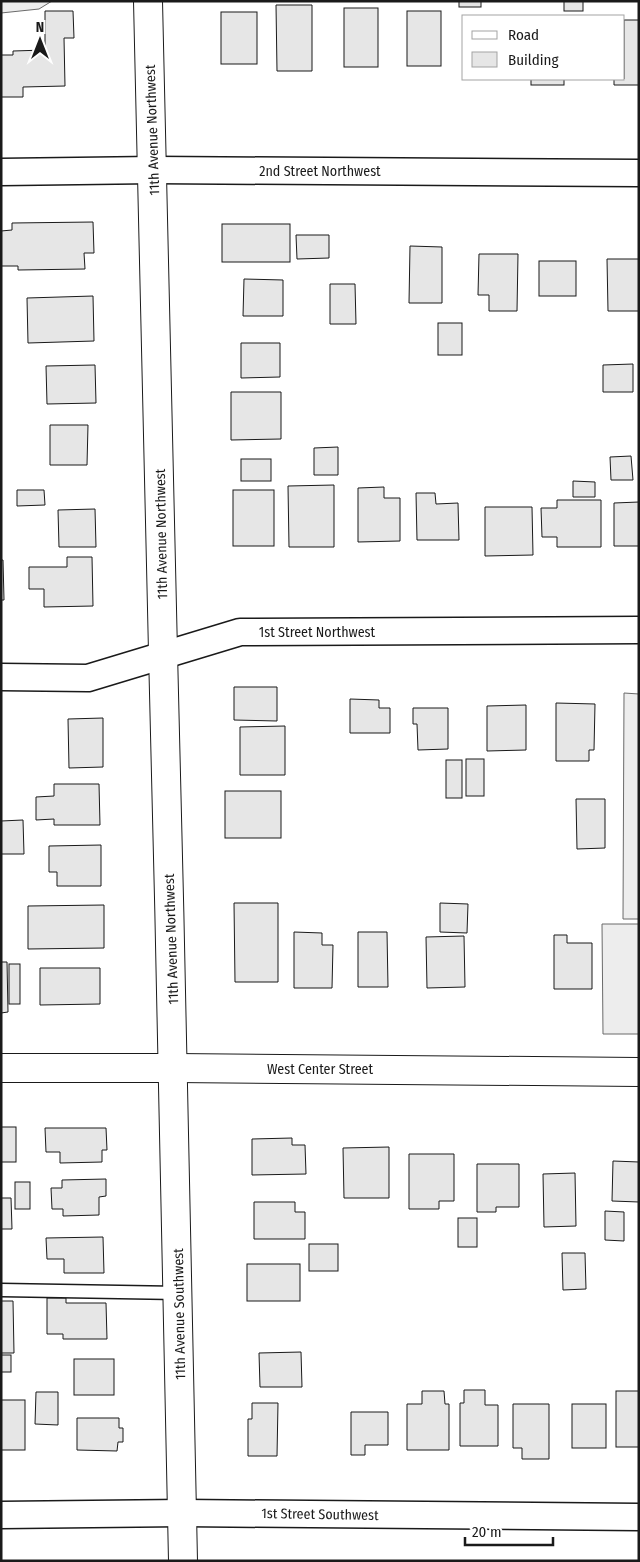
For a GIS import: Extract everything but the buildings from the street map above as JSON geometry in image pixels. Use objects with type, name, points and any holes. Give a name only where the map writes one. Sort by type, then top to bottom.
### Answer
[{"type":"main road","name":"11th Avenue Northwest","points":[[148,1],[154,170],[163,654],[175,1068]]},
{"type":"main road","name":"West Center Street","points":[[1,1068],[639,1072]]},
{"type":"main road","name":"11th Avenue Southwest","points":[[175,1068],[183,1561]]},
{"type":"street","name":"2nd Street Northwest","points":[[1,172],[154,170],[639,173]]},
{"type":"street","name":"1st Street Northwest","points":[[1,677],[88,678],[240,632],[639,630]]},
{"type":"street","name":"1st Street Southwest","points":[[1,1514],[183,1512],[639,1517]]},
{"type":"lane","points":[[1,1290],[179,1293]]},
{"type":"shaded area","points":[[1,1],[52,1],[39,9],[1,13]]},
{"type":"shaded area","points":[[624,693],[639,694],[639,919],[623,919]]},
{"type":"shaded area","points":[[602,924],[639,924],[639,1034],[603,1034]]}]
